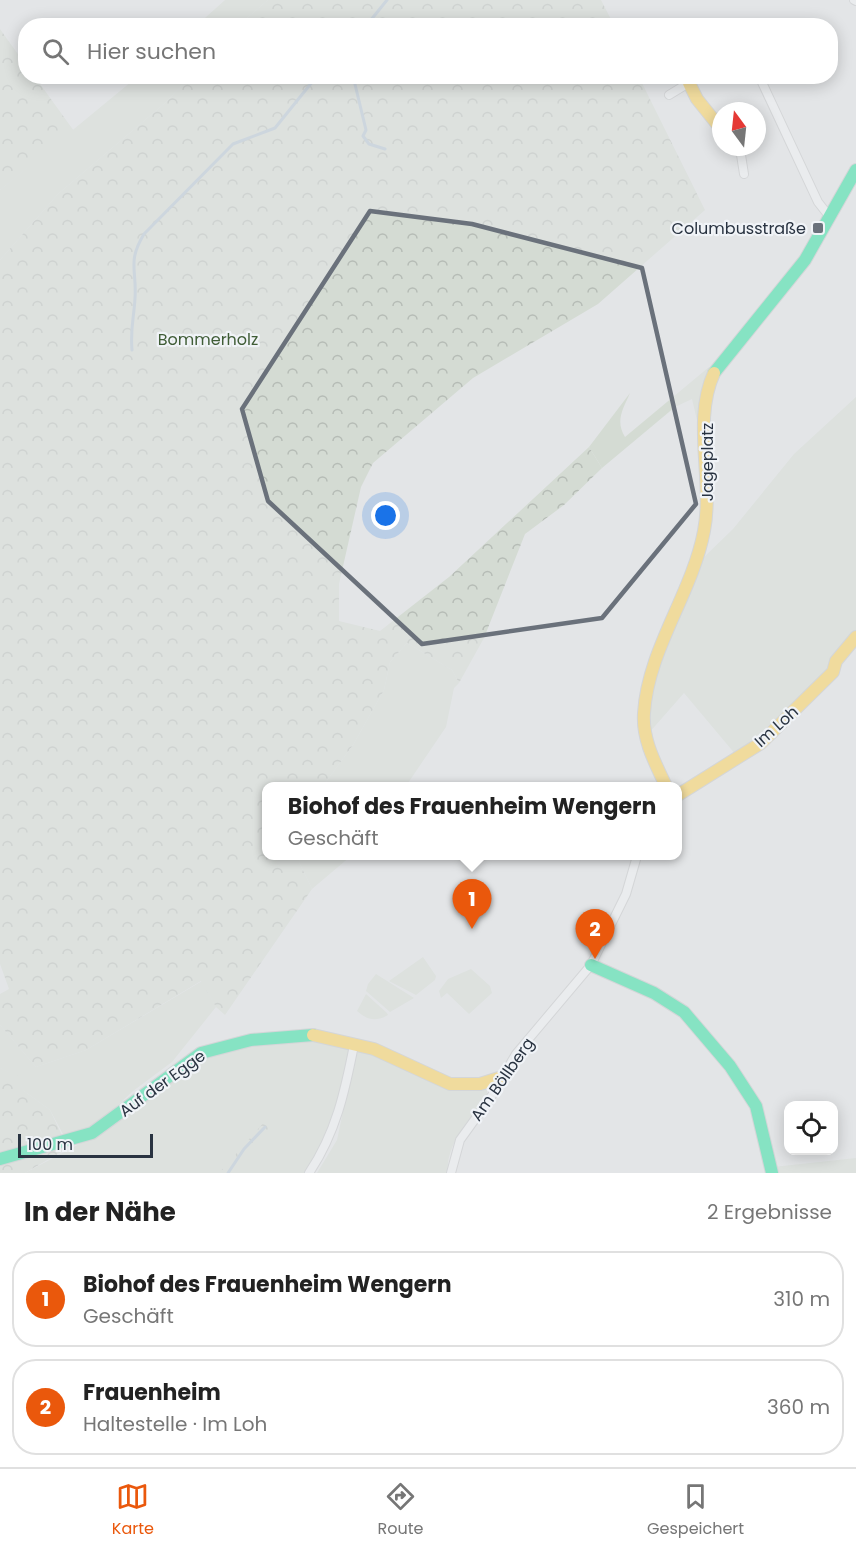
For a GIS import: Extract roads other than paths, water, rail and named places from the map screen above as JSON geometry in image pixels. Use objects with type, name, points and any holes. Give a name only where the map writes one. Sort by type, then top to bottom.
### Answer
[{"type":"street","points":[[669,95],[687,84]]},
{"type":"street","points":[[690,84],[697,99],[712,118]]},
{"type":"street","points":[[763,84],[818,202],[829,216]]},
{"type":"street","points":[[741,156],[744,174]]},
{"type":"street","name":"Jageplatz","points":[[664,782],[645,734],[646,690],[694,568],[706,519],[709,484],[706,420],[708,383],[716,368],[793,277],[816,244],[829,216],[856,170]]},
{"type":"street","name":"Im Loh","points":[[682,792],[761,743],[833,672],[836,661],[856,637]]},
{"type":"street","points":[[636,860],[626,894],[591,965],[654,993],[684,1012],[730,1066],[751,1097],[761,1123],[772,1173]]},
{"type":"street","name":"Am Böllberg","points":[[451,1173],[460,1140],[491,1097],[516,1054],[591,965]]},
{"type":"street","name":"Auf der Egge","points":[[0,1159],[92,1133],[190,1058],[210,1048],[228,1043],[314,1035],[382,1052],[446,1084],[475,1086],[500,1078]]},
{"type":"street","points":[[309,1173],[324,1151],[334,1129],[354,1044]]},
{"type":"waterway","points":[[372,18],[387,0]]},
{"type":"waterway","points":[[132,350],[135,305],[134,259],[144,234],[233,144],[275,128],[311,84]]},
{"type":"waterway","points":[[355,84],[366,130],[363,136],[369,144],[385,149]]},
{"type":"waterway","points":[[228,1173],[244,1149],[265,1127]]},
{"type":"place","name":"Columbusstraße","points":[[818,228]]},
{"type":"place","name":"Biohof des Frauenheim Wengern","points":[[472,929]]},
{"type":"place","name":"Frauenheim","points":[[595,959]]},
{"type":"park label","name":"Bommerholz","points":[[208,339]]}]
